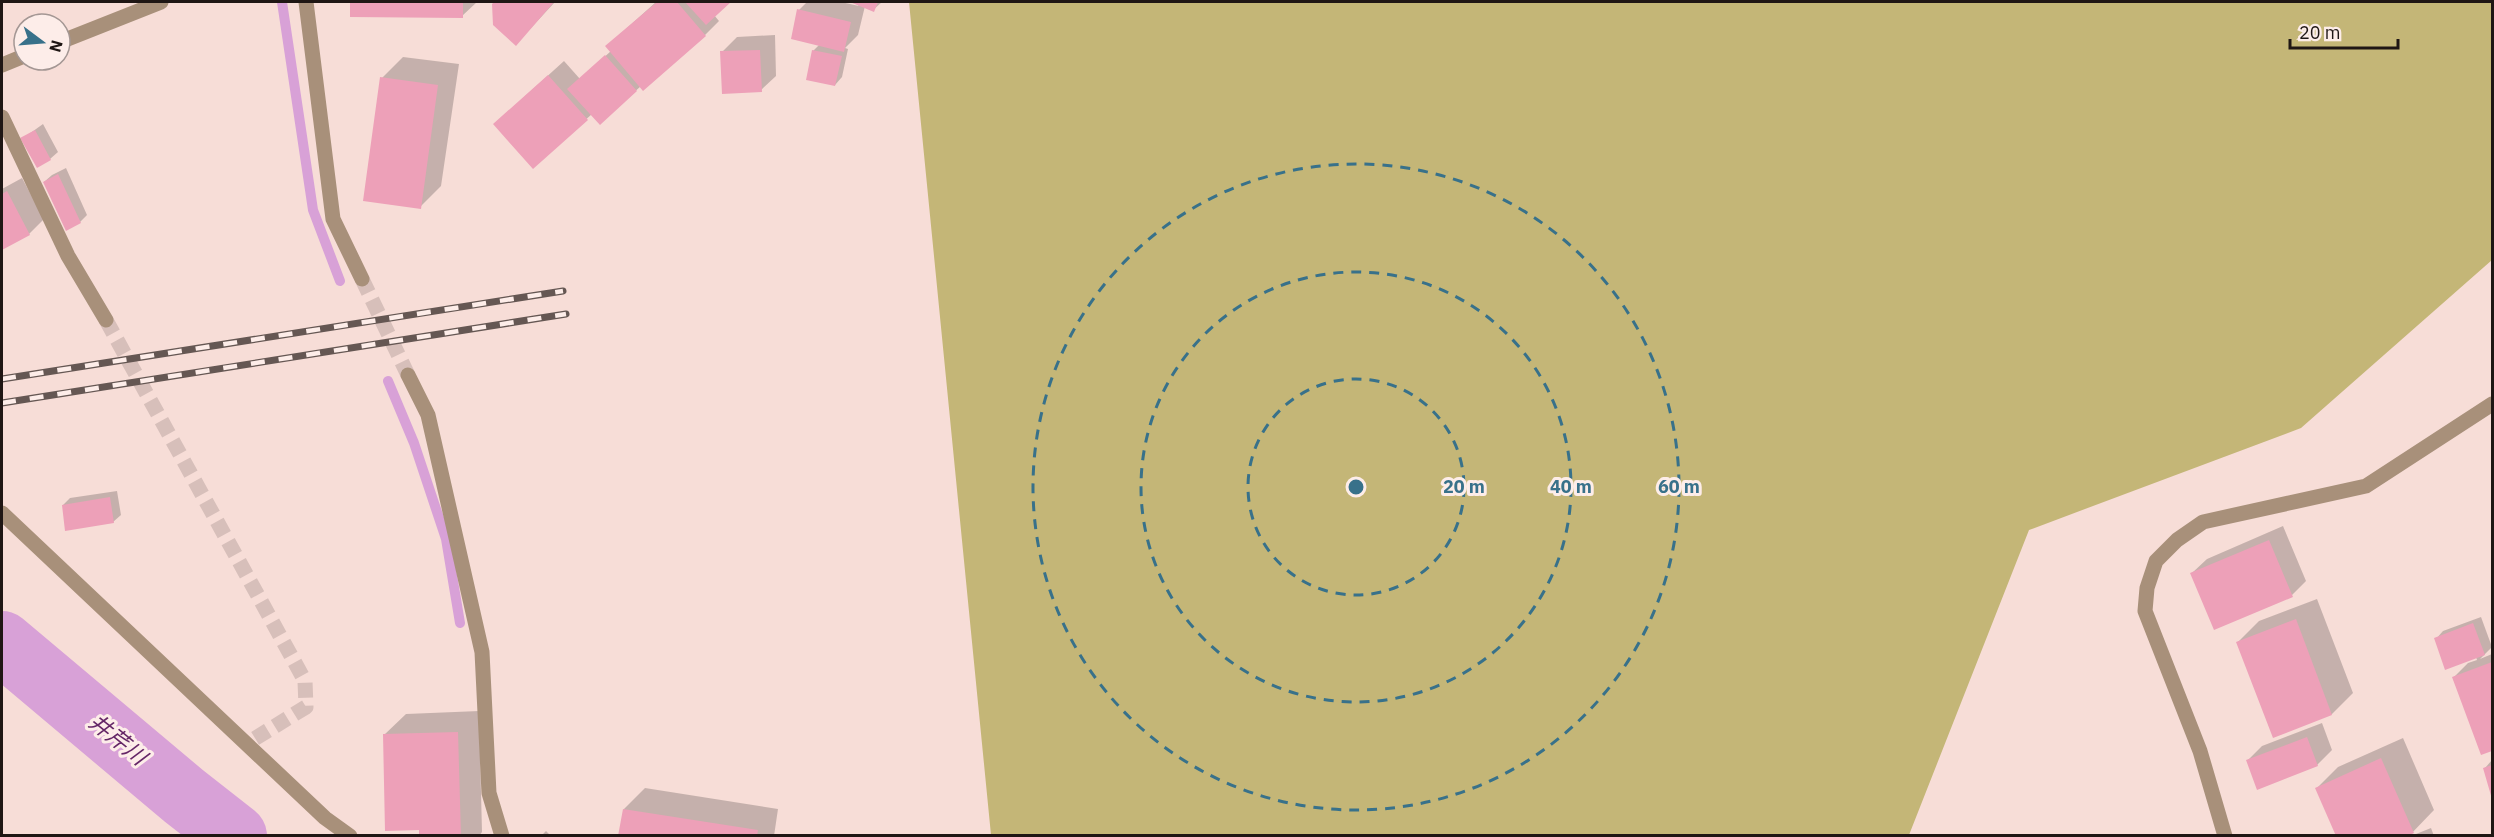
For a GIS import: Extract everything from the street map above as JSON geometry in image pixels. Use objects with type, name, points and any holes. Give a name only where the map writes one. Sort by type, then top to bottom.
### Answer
[{"type":"street","points":[[72,37],[161,2]]},
{"type":"street","points":[[306,2],[333,219],[362,279]]},
{"type":"street","points":[[2,117],[68,256],[106,320]]},
{"type":"street","points":[[408,375],[428,415],[482,652],[489,793],[502,836]]},
{"type":"street","points":[[2224,836],[2200,751],[2145,611],[2147,588],[2156,561],[2177,540],[2203,522],[2366,486],[2493,404]]},
{"type":"street","points":[[2,513],[238,737],[326,818],[350,836]]},
{"type":"shaded area","points":[[909,2],[2492,2],[2492,260],[2301,428],[2029,530],[1909,835],[991,835]]},
{"type":"building","points":[[350,2],[463,2],[463,18],[350,17]]},
{"type":"building","points":[[494,2],[554,2],[516,46],[493,25],[492,4]]},
{"type":"building","points":[[657,2],[677,2],[706,36],[643,91],[605,46]]},
{"type":"building","points":[[685,2],[731,2],[706,25]]},
{"type":"building","points":[[850,2],[878,2],[874,12]]},
{"type":"building","points":[[797,9],[851,22],[844,52],[791,39]]},
{"type":"building","points":[[760,50],[762,92],[722,94],[720,51]]},
{"type":"building","points":[[812,50],[842,56],[835,86],[806,80]]},
{"type":"building","points":[[605,55],[637,91],[600,125],[567,89]]},
{"type":"building","points":[[548,75],[588,120],[533,169],[493,124]]},
{"type":"building","points":[[380,77],[438,85],[421,209],[363,201]]},
{"type":"building","points":[[35,130],[51,160],[37,168],[20,138]]},
{"type":"building","points":[[58,174],[81,223],[66,231],[43,182]]},
{"type":"building","points":[[7,191],[30,235],[2,250],[2,194]]},
{"type":"building","points":[[110,497],[114,523],[65,531],[62,505]]},
{"type":"building","points":[[2269,540],[2293,597],[2214,630],[2190,573]]},
{"type":"building","points":[[2296,619],[2332,715],[2273,738],[2236,642]]},
{"type":"building","points":[[2473,623],[2485,655],[2445,670],[2434,638]]},
{"type":"building","points":[[2492,662],[2492,751],[2481,755],[2452,677]]},
{"type":"building","points":[[458,732],[461,836],[419,836],[419,830],[385,831],[383,734]]},
{"type":"building","points":[[2307,737],[2318,766],[2257,790],[2246,760]]},
{"type":"building","points":[[2381,758],[2414,833],[2408,836],[2336,836],[2315,788]]},
{"type":"building","points":[[2492,765],[2492,799],[2483,768]]},
{"type":"building","points":[[623,809],[758,830],[757,836],[618,836]]},
{"type":"waterway","points":[[282,2],[313,210],[340,281]]},
{"type":"waterway","points":[[388,381],[414,443],[446,539],[460,623]]},
{"type":"waterway","name":"井芹川","points":[[2,643],[235,836]]},
{"type":"tunnel","points":[[362,279],[408,375]]},
{"type":"tunnel","points":[[106,320],[305,681],[306,707],[246,744]]},
{"type":"railway","points":[[2,379],[563,291]]},
{"type":"railway","points":[[2,403],[566,314]]}]
